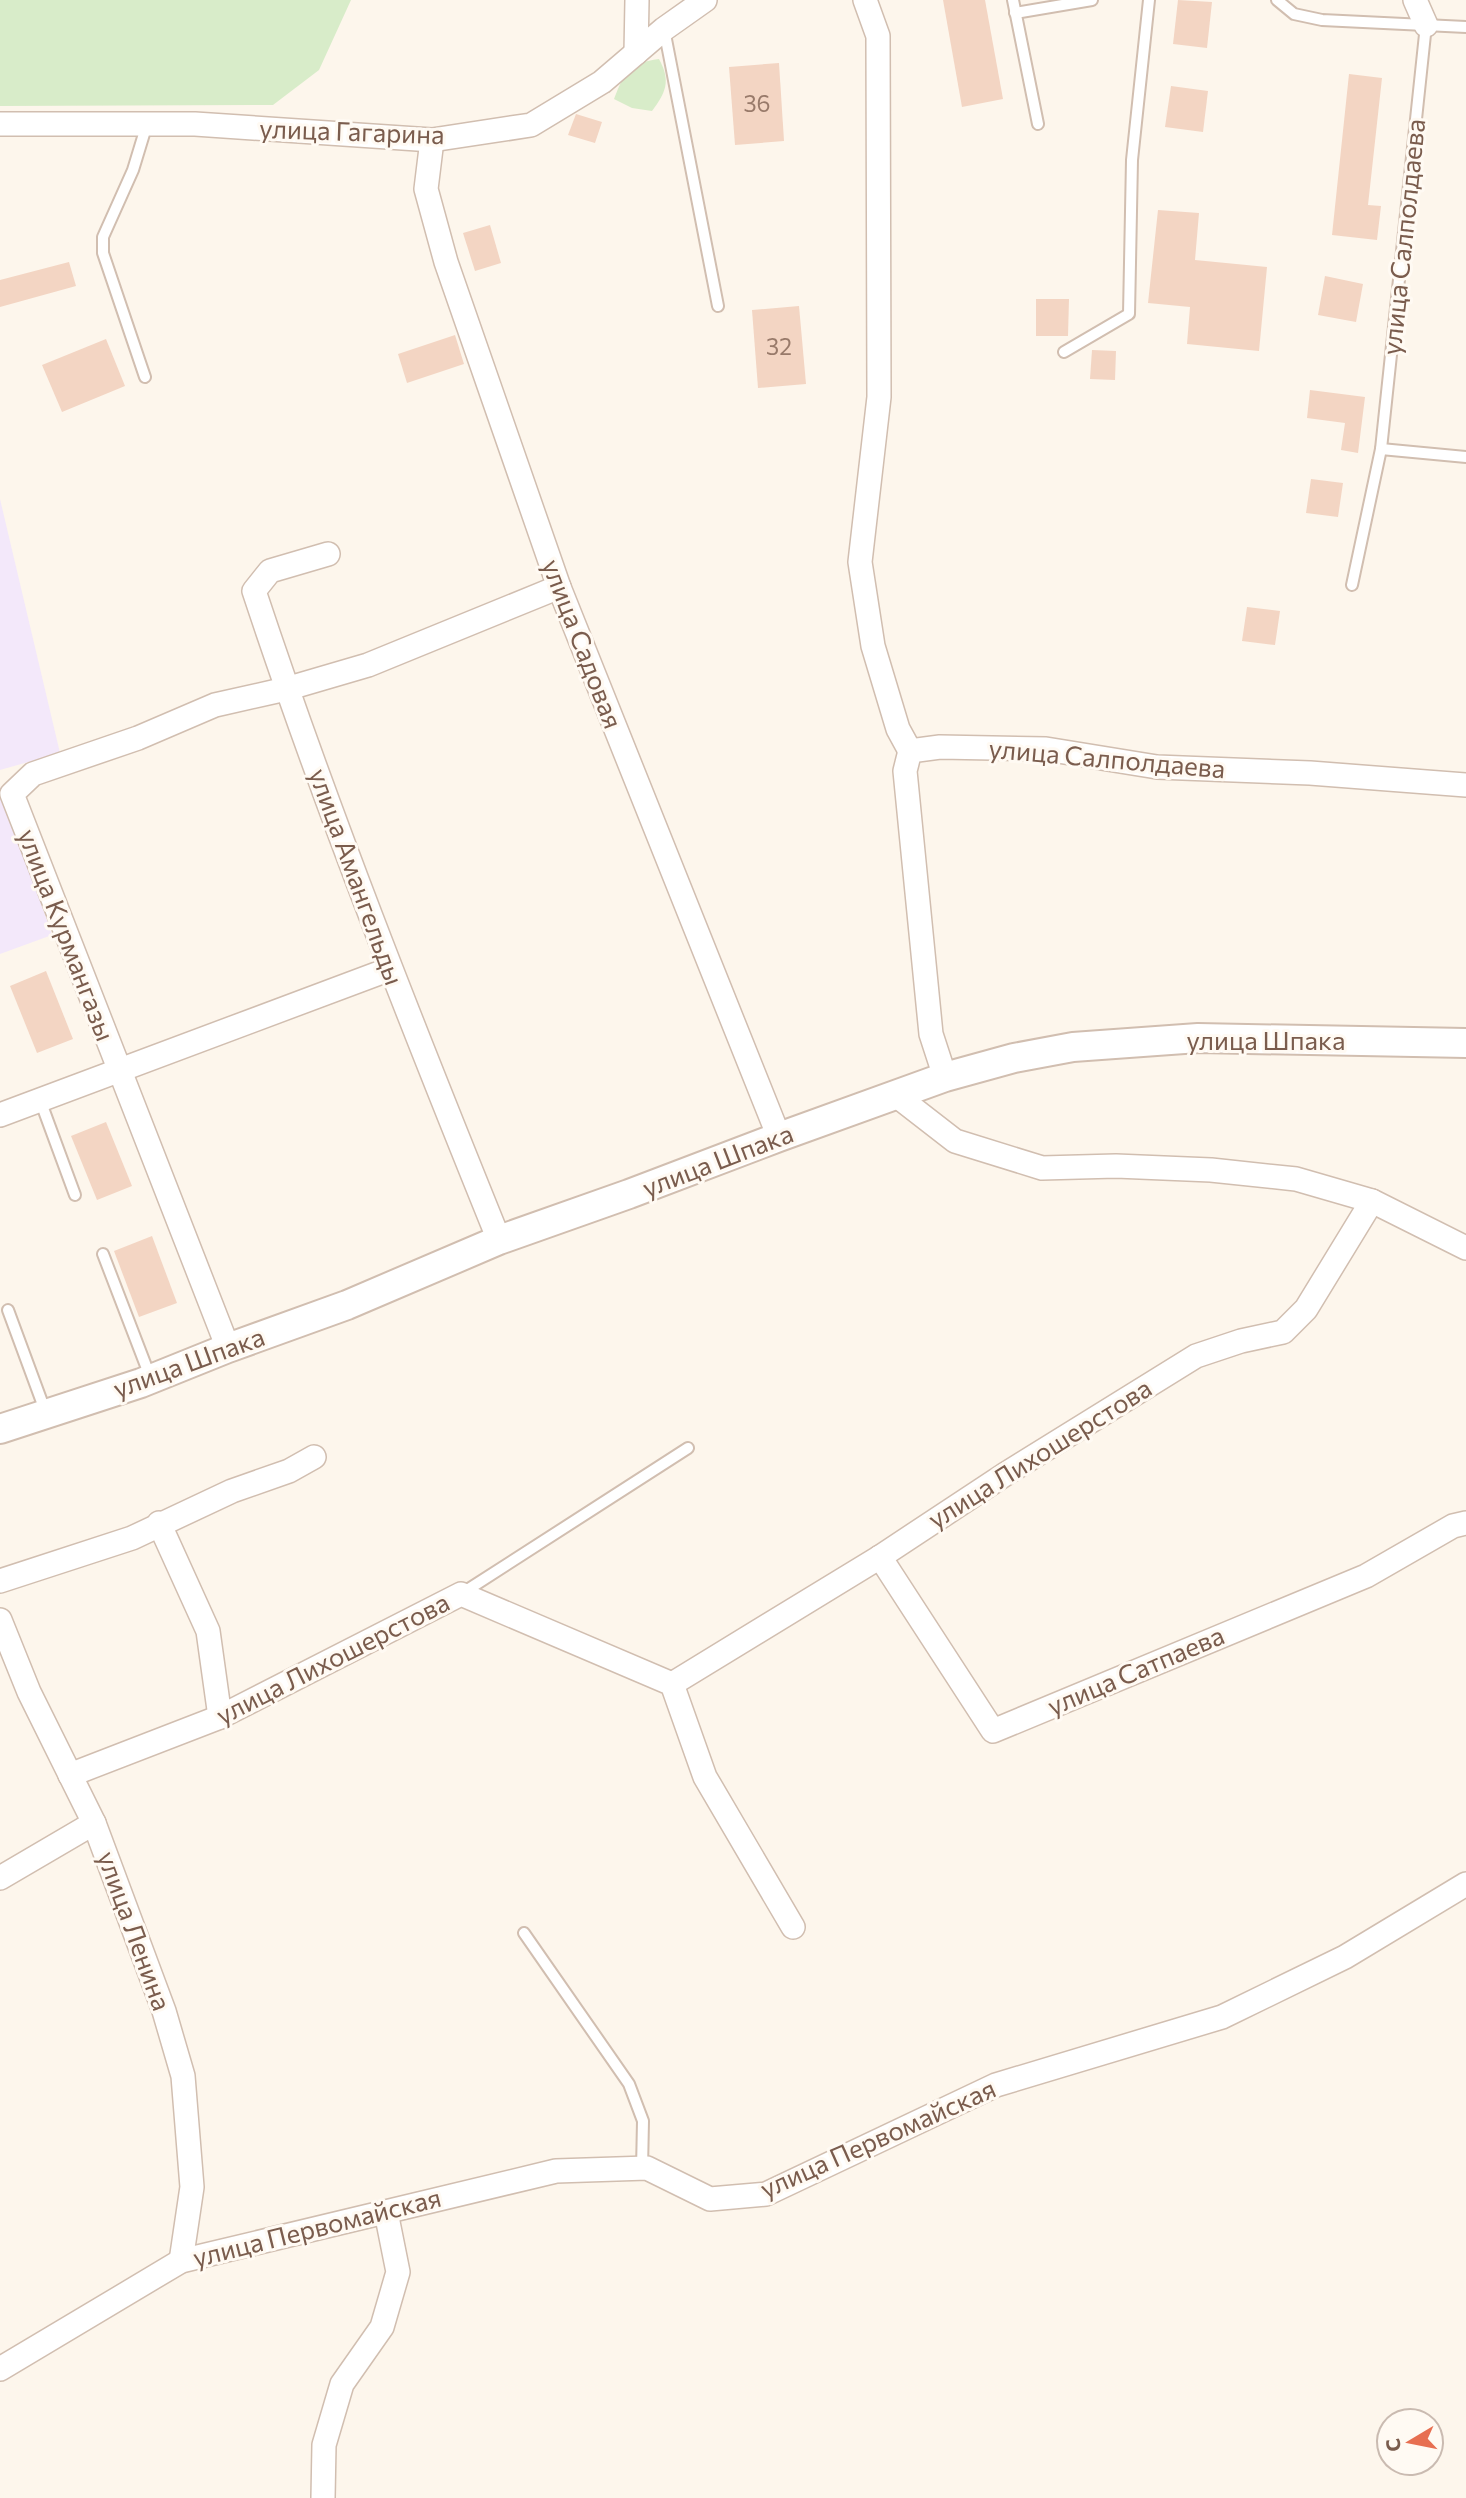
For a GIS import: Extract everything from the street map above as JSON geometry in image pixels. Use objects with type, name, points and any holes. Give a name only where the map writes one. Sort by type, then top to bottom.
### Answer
[{"type":"street","points":[[636,52],[637,0]]},
{"type":"street","name":"улица Гагарина","points":[[0,124],[195,124],[432,140],[531,125],[602,82],[664,29],[705,0]]},
{"type":"street","points":[[866,0],[878,36],[879,397],[860,562],[873,646],[898,729],[910,751],[905,771],[931,1034],[945,1077]]},
{"type":"street","name":"улица Салполдаева","points":[[1415,0],[1426,25]]},
{"type":"street","name":"улица Садовая","points":[[432,140],[426,189],[446,262],[558,587],[779,1137]]},
{"type":"street","name":"улица Амангельды","points":[[328,554],[270,571],[254,591],[286,689],[390,969],[499,1240]]},
{"type":"street","name":"улица Курмангазы","points":[[228,1348],[12,794],[33,774],[138,738],[215,705],[286,689],[368,665],[558,587]]},
{"type":"street","name":"улица Салполдаева","points":[[910,751],[940,747],[1046,748],[1157,767],[1310,773],[1466,785]]},
{"type":"street","points":[[0,1115],[390,969]]},
{"type":"street","name":"улица Шпака","points":[[0,1429],[151,1379],[347,1305],[499,1240],[779,1137],[945,1077],[1013,1058],[1073,1047],[1184,1039],[1466,1043]]},
{"type":"street","points":[[897,1096],[954,1141],[1042,1168],[1211,1170],[1296,1179],[1372,1200],[1466,1248]]},
{"type":"street","name":"улица Лихошерстова","points":[[70,1775],[220,1717],[461,1594],[671,1684],[880,1557],[1004,1475],[1196,1356],[1241,1341],[1283,1332],[1306,1309],[1372,1200]]},
{"type":"street","points":[[0,1581],[132,1538],[232,1490],[289,1471],[314,1457]]},
{"type":"street","points":[[159,1523],[208,1632],[220,1717]]},
{"type":"street","name":"улица Сатпаева","points":[[880,1557],[993,1731],[1366,1576],[1453,1526],[1466,1523]]},
{"type":"street","name":"улица Ленина","points":[[0,1620],[29,1692],[94,1823],[164,2011],[183,2076],[191,2188],[181,2261]]},
{"type":"street","points":[[671,1684],[705,1777],[793,1927]]},
{"type":"street","points":[[0,1878],[94,1823]]},
{"type":"street","name":"улица Первомайская","points":[[0,2369],[181,2261],[556,2171],[647,2168],[710,2199],[766,2194],[996,2085],[1222,2017],[1345,1957],[1466,1884]]},
{"type":"street","points":[[323,2498],[324,2445],[342,2385],[382,2328],[398,2272],[386,2211]]},
{"type":"lane","points":[[1013,0],[1038,124]]},
{"type":"lane","points":[[1016,13],[1092,0]]},
{"type":"lane","points":[[1064,352],[1129,314],[1132,160],[1149,0]]},
{"type":"lane","points":[[1277,0],[1294,14],[1322,20],[1466,27]]},
{"type":"lane","name":"улица Салполдаева","points":[[1352,585],[1381,449],[1426,25]]},
{"type":"lane","points":[[664,29],[718,306]]},
{"type":"lane","points":[[145,377],[103,253],[103,237],[133,170],[146,124]]},
{"type":"lane","points":[[1381,449],[1466,457]]},
{"type":"lane","points":[[40,1100],[75,1195]]},
{"type":"lane","points":[[103,1254],[151,1379]]},
{"type":"lane","points":[[8,1310],[46,1413]]},
{"type":"lane","points":[[461,1594],[688,1448]]},
{"type":"lane","points":[[523,1933],[629,2084],[643,2121],[642,2169]]},
{"type":"shaded area","points":[[0,499],[60,753],[0,770]]},
{"type":"shaded area","points":[[0,786],[52,935],[0,954]]},
{"type":"green space","points":[[0,0],[351,0],[319,70],[273,105],[0,106]]},
{"type":"green space","points":[[659,59],[666,80],[661,98],[652,111],[632,108],[614,99],[629,70],[641,63]]},
{"type":"building","points":[[943,0],[985,0],[1003,99],[962,107]]},
{"type":"building","points":[[1178,0],[1212,2],[1207,48],[1173,44]]},
{"type":"building","points":[[779,63],[784,141],[735,145],[729,67]]},
{"type":"building","points":[[1349,74],[1382,78],[1368,205],[1381,206],[1377,240],[1332,235]]},
{"type":"building","points":[[1171,86],[1208,91],[1203,132],[1165,127]]},
{"type":"building","points":[[576,114],[602,122],[595,143],[568,135]]},
{"type":"building","points":[[1158,210],[1199,213],[1195,260],[1267,267],[1259,351],[1187,344],[1190,307],[1148,303]]},
{"type":"building","points":[[490,225],[501,263],[475,271],[463,233]]},
{"type":"building","points":[[69,262],[76,286],[0,307],[0,280]]},
{"type":"building","points":[[1325,276],[1363,284],[1356,322],[1318,315]]},
{"type":"building","points":[[1036,299],[1069,299],[1068,336],[1036,336]]},
{"type":"building","points":[[799,306],[806,384],[758,388],[752,310]]},
{"type":"building","points":[[455,335],[464,364],[407,383],[398,354]]},
{"type":"building","points":[[106,339],[125,386],[62,412],[42,365]]},
{"type":"building","points":[[1092,350],[1116,351],[1115,380],[1090,379]]},
{"type":"building","points":[[1310,390],[1365,397],[1358,453],[1341,450],[1345,423],[1307,418]]},
{"type":"building","points":[[1311,479],[1343,483],[1338,517],[1306,513]]},
{"type":"building","points":[[1247,607],[1280,611],[1275,645],[1242,641]]},
{"type":"building","points":[[46,971],[73,1039],[37,1053],[10,986]]},
{"type":"building","points":[[106,1122],[132,1186],[97,1200],[71,1136]]},
{"type":"building","points":[[152,1236],[177,1303],[139,1317],[114,1251]]}]
